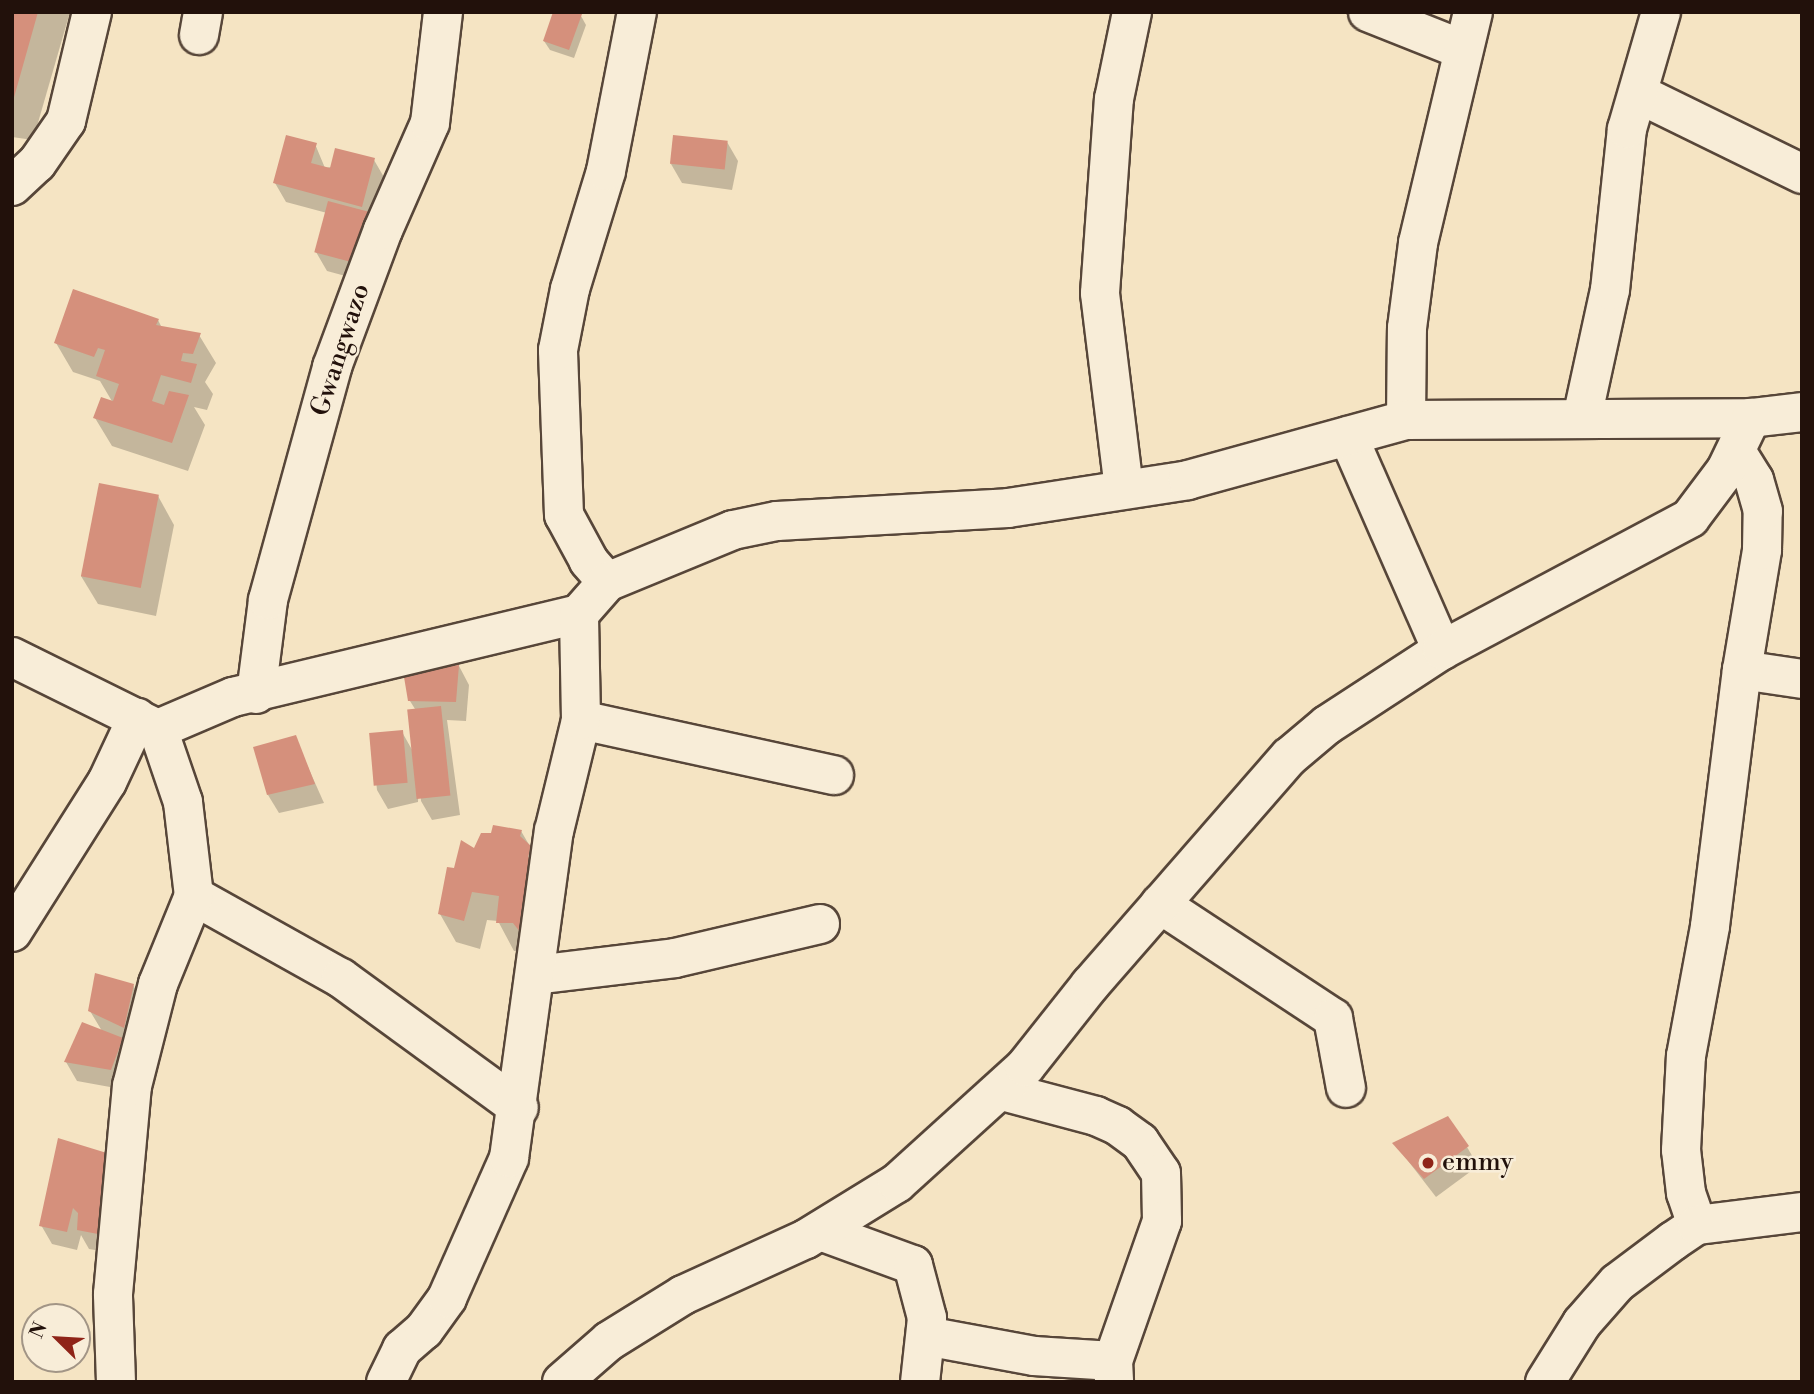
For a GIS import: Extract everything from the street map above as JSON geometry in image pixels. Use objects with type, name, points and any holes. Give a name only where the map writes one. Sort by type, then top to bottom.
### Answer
[{"type":"street","points":[[12,186],[37,163],[66,121],[92,12]]},
{"type":"street","name":"Gwangwazo","points":[[256,694],[268,600],[332,367],[379,240],[430,123],[443,12]]},
{"type":"street","points":[[607,582],[589,561],[564,515],[558,350],[570,289],[606,171],[637,12]]},
{"type":"street","points":[[1124,489],[1100,293],[1114,99],[1132,12]]},
{"type":"street","points":[[1368,12],[1461,49]]},
{"type":"street","points":[[1406,419],[1406,328],[1418,243],[1461,49],[1473,12]]},
{"type":"street","points":[[1582,418],[1610,290],[1627,129],[1661,12]]},
{"type":"street","points":[[1639,94],[1802,174]]},
{"type":"street","points":[[12,932],[107,782],[148,724],[196,709],[579,614],[607,582],[733,530],[766,523],[1008,508],[1188,480],[1406,419],[1582,418],[1744,434],[1802,412]]},
{"type":"street","points":[[562,1382],[609,1341],[683,1295],[820,1231],[897,1183],[1002,1091],[1289,757],[1337,717],[1442,650],[1690,518],[1709,497],[1744,434]]},
{"type":"street","points":[[1697,1225],[1686,1193],[1681,1150],[1686,1056],[1714,898],[1742,670],[1756,604],[1763,511],[1744,434]]},
{"type":"street","points":[[1348,436],[1442,650]]},
{"type":"street","points":[[386,1382],[402,1349],[424,1330],[447,1298],[509,1158],[519,1108],[554,831],[581,720],[579,614]]},
{"type":"street","points":[[12,657],[148,724],[183,802],[194,896],[158,984],[132,1086],[113,1294],[116,1382]]},
{"type":"street","points":[[1742,670],[1802,679]]},
{"type":"street","points":[[581,720],[834,775]]},
{"type":"street","points":[[194,896],[341,978],[519,1108]]},
{"type":"street","points":[[1160,904],[1333,1018],[1346,1088]]},
{"type":"street","points":[[535,975],[676,958],[820,924]]},
{"type":"street","points":[[926,1336],[1114,1371],[1162,1221],[1161,1173],[1140,1142],[1118,1126],[1096,1116],[1002,1091]]},
{"type":"street","points":[[1545,1382],[1575,1332],[1618,1283],[1697,1225],[1802,1212]]},
{"type":"street","points":[[820,1231],[913,1265],[922,1293],[926,1336],[920,1382]]},
{"type":"building","points":[[12,12],[38,12],[13,101],[12,101]]},
{"type":"building","points":[[553,12],[582,14],[569,50],[543,41]]},
{"type":"building","points":[[286,135],[317,143],[311,163],[330,168],[335,148],[375,158],[362,207],[273,183]]},
{"type":"building","points":[[673,135],[728,141],[725,170],[670,164]]},
{"type":"building","points":[[328,201],[368,212],[354,263],[314,252]]},
{"type":"building","points":[[73,289],[159,319],[156,325],[201,333],[193,354],[183,353],[181,361],[197,364],[191,383],[161,375],[152,401],[164,405],[169,391],[189,395],[172,443],[93,418],[101,397],[113,401],[119,384],[96,376],[105,350],[98,348],[94,357],[54,343]]},
{"type":"building","points":[[99,483],[159,495],[141,588],[81,576]]},
{"type":"building","points":[[459,665],[456,702],[408,701],[403,671]]},
{"type":"building","points":[[441,706],[450,796],[417,799],[407,710]]},
{"type":"building","points":[[403,730],[408,783],[374,786],[369,733]]},
{"type":"building","points":[[296,735],[315,784],[267,795],[253,747]]},
{"type":"building","points":[[493,825],[522,830],[520,836],[531,846],[528,857],[541,863],[527,941],[513,923],[496,923],[499,896],[472,892],[464,921],[438,914],[447,867],[454,868],[461,840],[474,848],[481,833],[491,833]]},
{"type":"building","points":[[95,973],[134,984],[124,1028],[88,1011]]},
{"type":"building","points":[[82,1022],[123,1038],[111,1070],[64,1062]]},
{"type":"building","name":"emmy","points":[[1448,1116],[1469,1146],[1424,1179],[1392,1143]]},
{"type":"building","points":[[58,1138],[110,1154],[98,1234],[77,1230],[78,1213],[73,1208],[67,1232],[39,1226]]},
{"type":"place","name":"emmy","points":[[1428,1163]]}]
